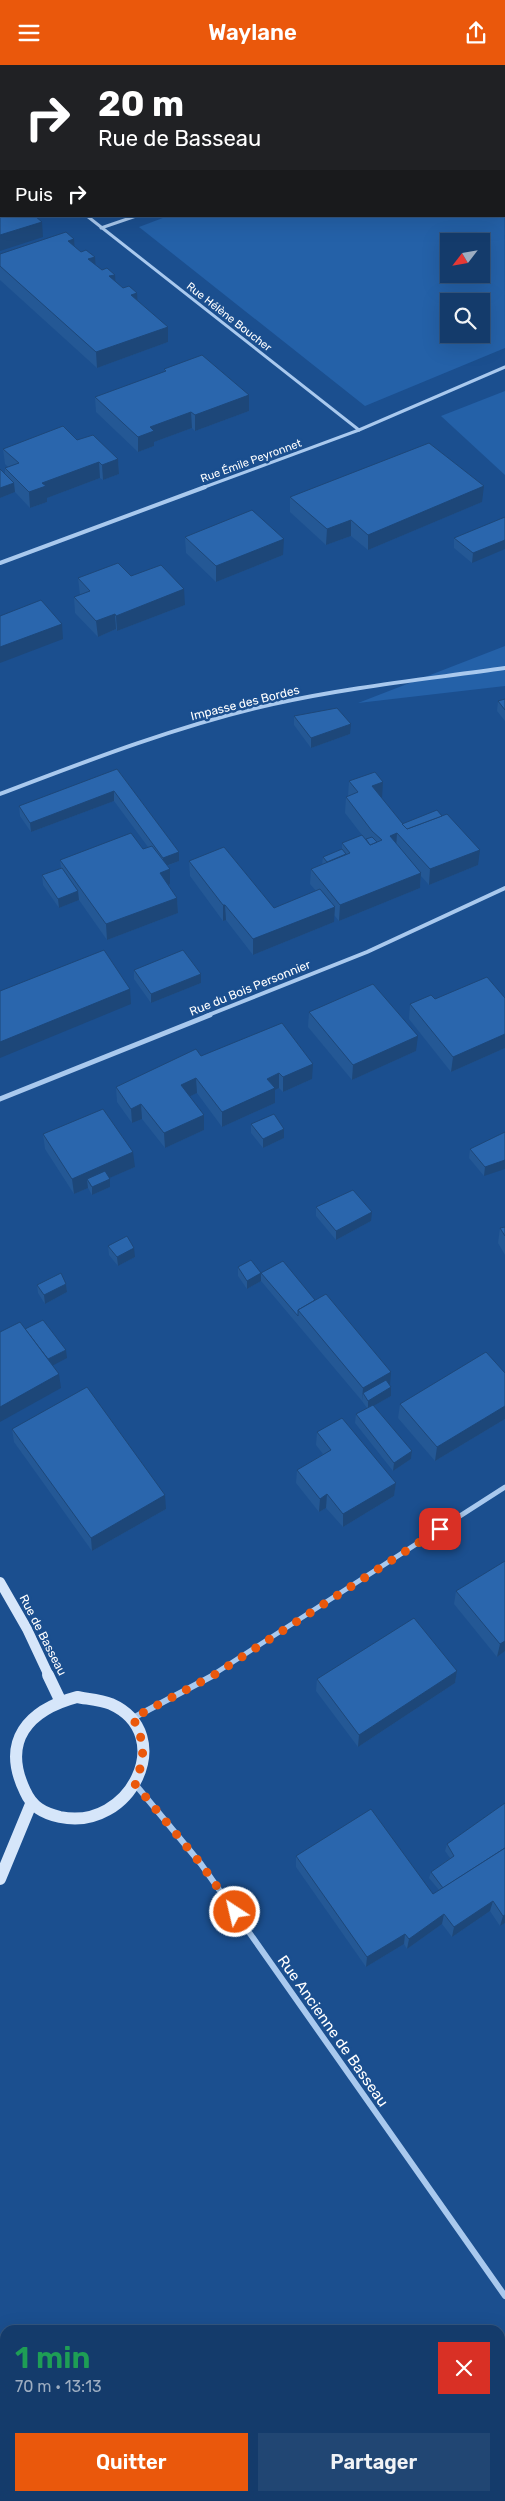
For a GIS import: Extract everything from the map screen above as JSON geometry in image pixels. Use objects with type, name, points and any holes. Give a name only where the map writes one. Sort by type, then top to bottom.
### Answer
[{"type":"street","name":"Rue Hélène Boucher","points":[[88,217],[360,431]]},
{"type":"street","points":[[101,228],[133,217]]},
{"type":"street","name":"Rue Émile Peyronnet","points":[[0,563],[360,431],[505,367]]},
{"type":"street","name":"Impasse des Bordes","points":[[0,794],[132,745],[241,712],[316,695],[505,668]]},
{"type":"street","name":"Rue du Bois Personnier","points":[[0,1099],[367,952],[505,888]]},
{"type":"street","points":[[133,1718],[214,1675],[505,1487]]},
{"type":"street","name":"Rue de Basseau","points":[[0,1582],[27,1629],[60,1700]]},
{"type":"street","points":[[78,1697],[96,1698],[112,1704],[133,1718],[143,1738],[143,1761],[135,1784],[117,1806],[97,1815],[75,1819],[53,1815],[31,1804],[15,1772],[14,1754],[19,1736],[28,1721],[43,1709],[60,1700],[78,1697]]},
{"type":"street","name":"Rue Ancienne de Basseau","points":[[135,1784],[201,1864],[505,2297]]},
{"type":"street","points":[[0,1879],[31,1804]]},
{"type":"shaded area","points":[[165,217],[504,217],[505,348],[365,406],[139,227]]},
{"type":"shaded area","points":[[505,391],[505,475],[441,416]]},
{"type":"shaded area","points":[[505,646],[505,686],[358,703]]},
{"type":"building","points":[[0,217],[36,217],[42,222],[0,235]]},
{"type":"building","points":[[66,232],[74,239],[68,241],[81,252],[86,250],[95,257],[88,259],[102,270],[107,268],[115,275],[109,276],[123,288],[129,286],[137,293],[131,295],[168,327],[96,352],[0,266],[0,254]]},
{"type":"building","points":[[202,355],[249,395],[195,415],[191,412],[150,427],[154,431],[138,437],[95,397],[166,371],[164,369]]},
{"type":"building","points":[[63,426],[77,440],[93,435],[118,459],[102,465],[99,462],[42,483],[46,486],[29,492],[5,468],[19,463],[3,449]]},
{"type":"building","points":[[429,443],[484,486],[368,535],[351,520],[327,529],[290,497]]},
{"type":"building","points":[[0,469],[14,483],[0,488]]},
{"type":"building","points":[[252,510],[284,539],[216,566],[185,537]]},
{"type":"building","points":[[505,517],[505,540],[473,553],[454,538]]},
{"type":"building","points":[[118,563],[131,576],[161,565],[184,589],[116,616],[115,614],[96,621],[74,597],[90,591],[78,578]]},
{"type":"building","points":[[41,600],[62,624],[0,647],[0,616]]},
{"type":"building","points":[[505,699],[505,710],[498,701]]},
{"type":"building","points":[[337,708],[351,724],[311,738],[294,716]]},
{"type":"building","points":[[117,769],[179,852],[163,858],[114,791],[30,823],[19,806]]},
{"type":"building","points":[[375,772],[383,782],[372,786],[407,829],[447,814],[480,850],[430,869],[397,833],[390,836],[421,873],[340,905],[311,869],[350,853],[342,843],[362,835],[370,845],[382,840],[372,831],[346,797],[358,792],[349,781]]},
{"type":"building","points":[[437,810],[442,816],[407,829],[402,824]]},
{"type":"building","points":[[131,833],[143,849],[152,846],[170,869],[160,873],[177,898],[106,924],[60,860]]},
{"type":"building","points":[[372,837],[377,842],[370,845],[366,839]]},
{"type":"building","points":[[224,847],[274,908],[320,889],[335,907],[253,939],[223,905],[189,861]]},
{"type":"building","points":[[342,849],[346,854],[327,862],[323,857]]},
{"type":"building","points":[[62,868],[78,891],[58,899],[42,875]]},
{"type":"building","points":[[104,950],[130,989],[0,1042],[0,991]]},
{"type":"building","points":[[183,950],[201,974],[151,994],[134,970]]},
{"type":"building","points":[[487,977],[505,998],[505,1034],[453,1057],[410,1004],[431,995],[435,999]]},
{"type":"building","points":[[373,984],[418,1036],[353,1065],[309,1012]]},
{"type":"building","points":[[282,1023],[313,1064],[283,1077],[279,1073],[267,1079],[275,1088],[222,1112],[196,1078],[181,1085],[204,1115],[164,1133],[141,1104],[131,1109],[116,1087],[196,1049],[201,1056]]},
{"type":"building","points":[[103,1109],[133,1152],[72,1179],[43,1134]]},
{"type":"building","points":[[274,1114],[284,1129],[263,1139],[251,1124]]},
{"type":"building","points":[[505,1132],[505,1160],[485,1167],[470,1149]]},
{"type":"building","points":[[105,1171],[110,1179],[92,1187],[87,1179]]},
{"type":"building","points":[[353,1190],[372,1212],[336,1231],[316,1207]]},
{"type":"building","points":[[505,1227],[505,1236],[500,1228]]},
{"type":"building","points":[[127,1236],[134,1248],[117,1257],[108,1246]]},
{"type":"building","points":[[251,1260],[261,1273],[247,1281],[238,1267]]},
{"type":"building","points":[[283,1261],[315,1300],[298,1310],[298,1316],[261,1273]]},
{"type":"building","points":[[61,1273],[66,1284],[44,1295],[37,1285]]},
{"type":"building","points":[[326,1294],[391,1372],[363,1388],[298,1310]]},
{"type":"building","points":[[43,1320],[66,1350],[48,1359],[25,1329]]},
{"type":"building","points":[[20,1322],[59,1374],[0,1407],[0,1332]]},
{"type":"building","points":[[486,1352],[505,1373],[505,1406],[437,1447],[400,1404]]},
{"type":"building","points":[[386,1380],[391,1387],[368,1401],[363,1393]]},
{"type":"building","points":[[87,1387],[165,1495],[91,1538],[12,1429]]},
{"type":"building","points":[[373,1405],[412,1451],[394,1463],[356,1414]]},
{"type":"building","points":[[342,1418],[396,1483],[343,1514],[327,1494],[320,1499],[297,1470],[331,1450],[317,1432]]},
{"type":"building","points":[[505,1561],[505,1641],[500,1644],[456,1591]]},
{"type":"building","points":[[414,1618],[457,1671],[359,1735],[317,1679]]},
{"type":"building","points":[[505,1803],[505,1848],[443,1888],[431,1872],[454,1856],[447,1844]]},
{"type":"building","points":[[371,1809],[433,1894],[505,1848],[505,1915],[503,1916],[493,1901],[454,1927],[444,1914],[409,1939],[405,1934],[367,1957],[296,1856]]},
{"type":"route","points":[[235,1912],[201,1864],[135,1784],[143,1761],[143,1738],[133,1718],[214,1675],[440,1529]]}]
